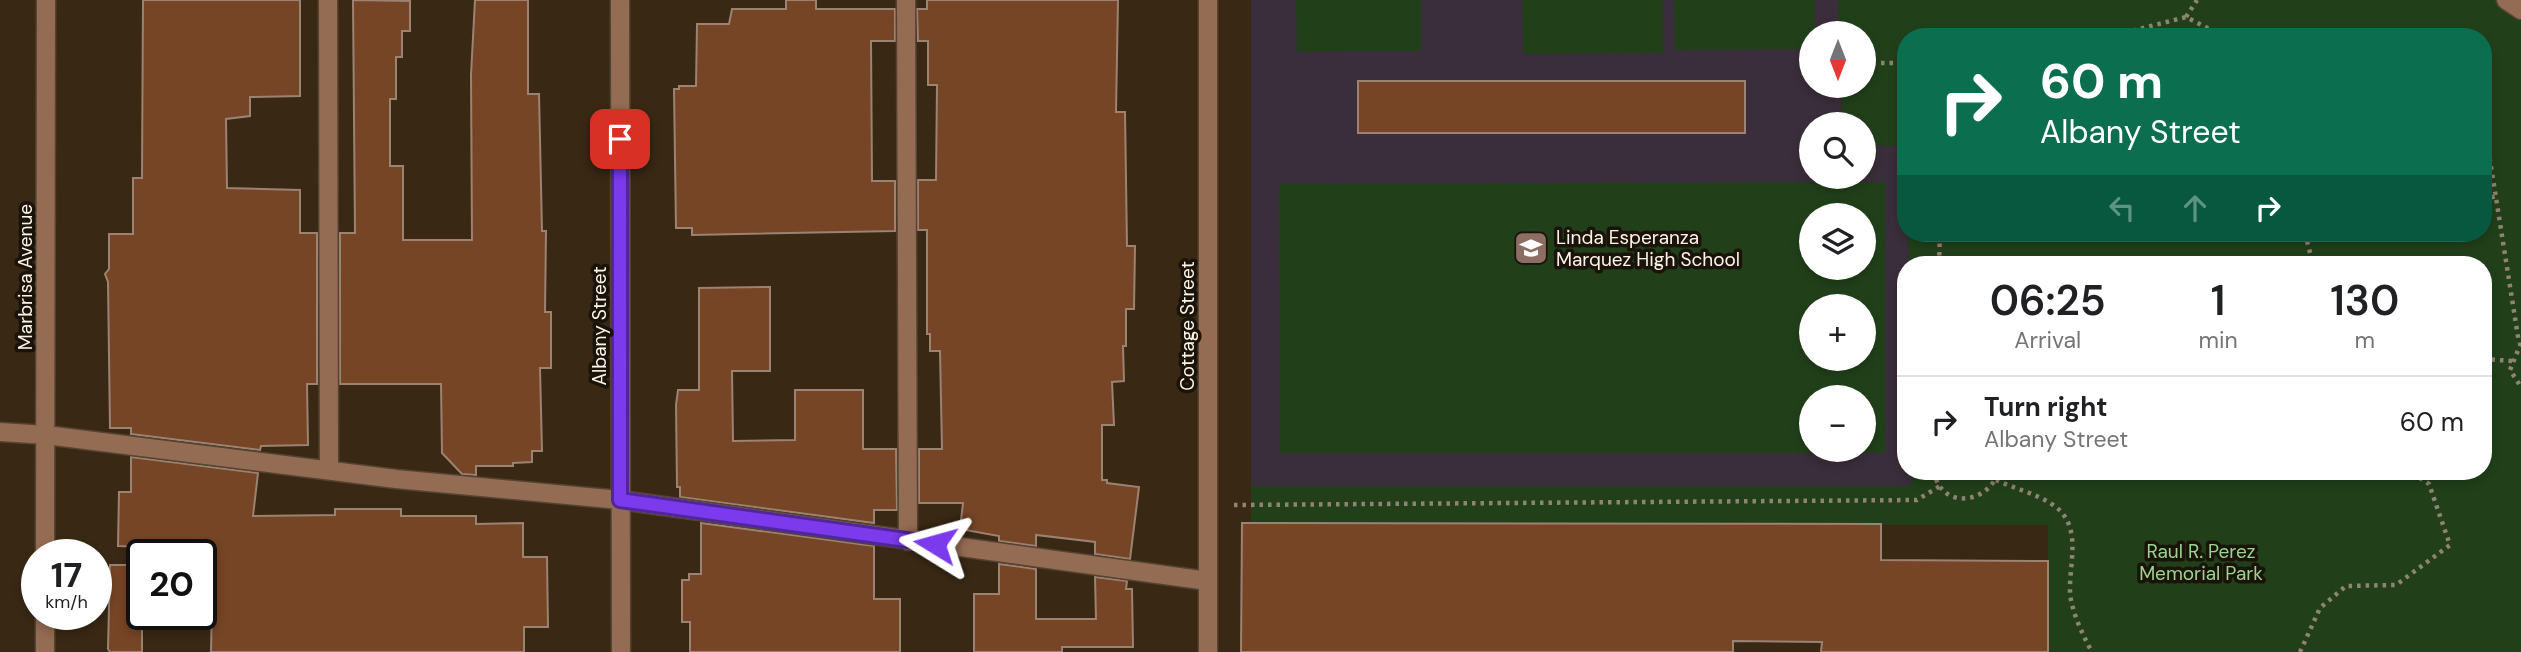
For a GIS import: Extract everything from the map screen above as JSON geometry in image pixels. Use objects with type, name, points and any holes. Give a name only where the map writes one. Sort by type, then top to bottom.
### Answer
[{"type":"street","name":"Marbrisa Avenue","points":[[45,539],[46,0]]},
{"type":"street","points":[[328,0],[329,470]]},
{"type":"street","name":"Albany Street","points":[[620,0],[621,652]]},
{"type":"street","points":[[906,0],[908,541]]},
{"type":"street","name":"Cottage Street","points":[[1208,0],[1208,652]]},
{"type":"street","points":[[2506,0],[2521,10]]},
{"type":"street","points":[[0,432],[46,435],[396,479],[620,500],[1208,581]]},
{"type":"street","points":[[45,630],[45,652]]},
{"type":"path","points":[[2186,17],[2197,0]]},
{"type":"path","points":[[2143,28],[2186,17],[2207,28]]},
{"type":"path","points":[[1876,63],[1897,63]]},
{"type":"path","points":[[2492,164],[2520,343],[2510,370],[2521,387]]},
{"type":"path","points":[[2492,197],[2498,196]]},
{"type":"path","points":[[2492,360],[2513,361]]},
{"type":"path","points":[[1938,480],[1940,486],[1958,498],[1980,495],[1996,480],[2052,504],[2067,521],[2074,540],[2070,594],[2092,652]]},
{"type":"path","points":[[2300,652],[2320,608],[2346,586],[2396,584],[2450,545],[2429,484],[2423,480]]},
{"type":"path","points":[[1208,506],[1917,500],[1940,486]]},
{"type":"shaded area","name":"Linda Esperanza Marquez High School","points":[[1251,0],[1838,0],[1839,21],[1799,21],[1799,98],[1841,98],[1842,112],[1799,112],[1799,189],[1876,189],[1876,145],[1897,146],[1897,242],[1908,242],[1909,256],[1897,256],[1897,480],[1912,480],[1912,486],[1251,486]]},
{"type":"green space","points":[[1296,0],[1421,0],[1421,51],[1297,52]]},
{"type":"green space","points":[[1522,0],[1663,0],[1663,53],[1523,54]]},
{"type":"green space","points":[[1674,0],[1815,0],[1815,21],[1799,21],[1799,49],[1675,50]]},
{"type":"green space","name":"Raul R. Perez Memorial Park","points":[[1838,0],[2521,0],[2521,652],[2048,652],[2048,525],[1251,524],[1251,486],[1911,486],[1911,480],[2492,480],[2492,256],[1909,256],[1908,242],[2492,242],[2492,28],[1897,28],[1897,146],[1876,145],[1876,112],[1842,112],[1841,98],[1876,98],[1876,21],[1839,21]]},
{"type":"green space","points":[[1799,182],[1799,189],[1876,189],[1876,182],[1885,182],[1885,453],[1876,453],[1876,385],[1799,385],[1799,453],[1280,453],[1279,184]]},
{"type":"building","points":[[143,0],[300,0],[300,96],[250,97],[250,116],[226,119],[227,188],[300,190],[300,233],[317,233],[317,384],[307,384],[308,445],[261,446],[260,450],[131,434],[131,428],[110,428],[108,282],[105,274],[109,269],[109,234],[133,234],[133,178],[142,178]]},
{"type":"building","points":[[353,0],[410,1],[410,31],[402,31],[402,57],[396,57],[396,99],[390,99],[390,166],[403,166],[403,240],[472,240],[471,75],[475,0],[528,0],[528,94],[539,94],[542,231],[546,231],[545,312],[551,312],[551,368],[540,368],[542,451],[532,451],[532,462],[513,463],[513,466],[476,466],[476,475],[462,474],[442,453],[441,384],[340,384],[340,233],[355,233]]},
{"type":"building","points":[[786,0],[816,0],[816,9],[895,9],[895,41],[871,41],[872,181],[895,181],[895,231],[692,235],[692,228],[676,228],[674,89],[679,89],[679,86],[696,86],[697,24],[729,24],[732,9],[786,9]]},
{"type":"building","points":[[927,0],[1118,0],[1116,112],[1125,112],[1127,246],[1135,246],[1134,309],[1126,309],[1124,381],[1112,382],[1114,425],[1102,425],[1102,480],[1139,487],[1130,559],[1095,554],[1095,542],[1036,535],[1036,546],[999,541],[999,536],[960,529],[963,503],[919,503],[919,449],[942,449],[940,351],[930,351],[930,334],[927,334],[927,230],[918,230],[918,180],[936,180],[937,85],[928,85],[928,41],[918,41],[917,9],[927,9]]},
{"type":"building","points":[[1358,81],[1745,81],[1745,133],[1358,133]]},
{"type":"building","points":[[770,287],[770,371],[732,371],[733,441],[795,440],[795,390],[863,390],[863,449],[896,449],[897,510],[874,510],[874,523],[680,497],[680,487],[677,487],[676,405],[678,390],[699,390],[699,288]]},
{"type":"building","points":[[131,457],[258,473],[253,516],[335,515],[335,509],[401,509],[401,516],[476,516],[476,524],[523,523],[523,557],[547,557],[548,627],[524,627],[524,652],[211,652],[211,630],[217,630],[217,539],[126,539],[126,546],[118,546],[119,492],[131,492]]},
{"type":"building","points":[[701,523],[874,546],[874,599],[900,599],[900,652],[690,652],[690,622],[682,622],[682,580],[689,580],[689,574],[701,574]]},
{"type":"building","points":[[1242,523],[1881,524],[1881,560],[2048,561],[2048,652],[1821,652],[1822,642],[1733,641],[1733,652],[1241,652]]},
{"type":"building","points":[[999,564],[1036,569],[1036,619],[1096,619],[1095,577],[1127,581],[1126,589],[1132,589],[1133,647],[1062,647],[1062,652],[974,652],[974,594],[999,594]]},
{"type":"building","points":[[112,565],[126,565],[126,630],[142,630],[142,652],[110,652],[108,630],[112,630]]},
{"type":"place","name":"Linda Esperanza Marquez High School","points":[[1531,248]]},
{"type":"route","points":[[620,139],[620,500],[935,544]]}]
